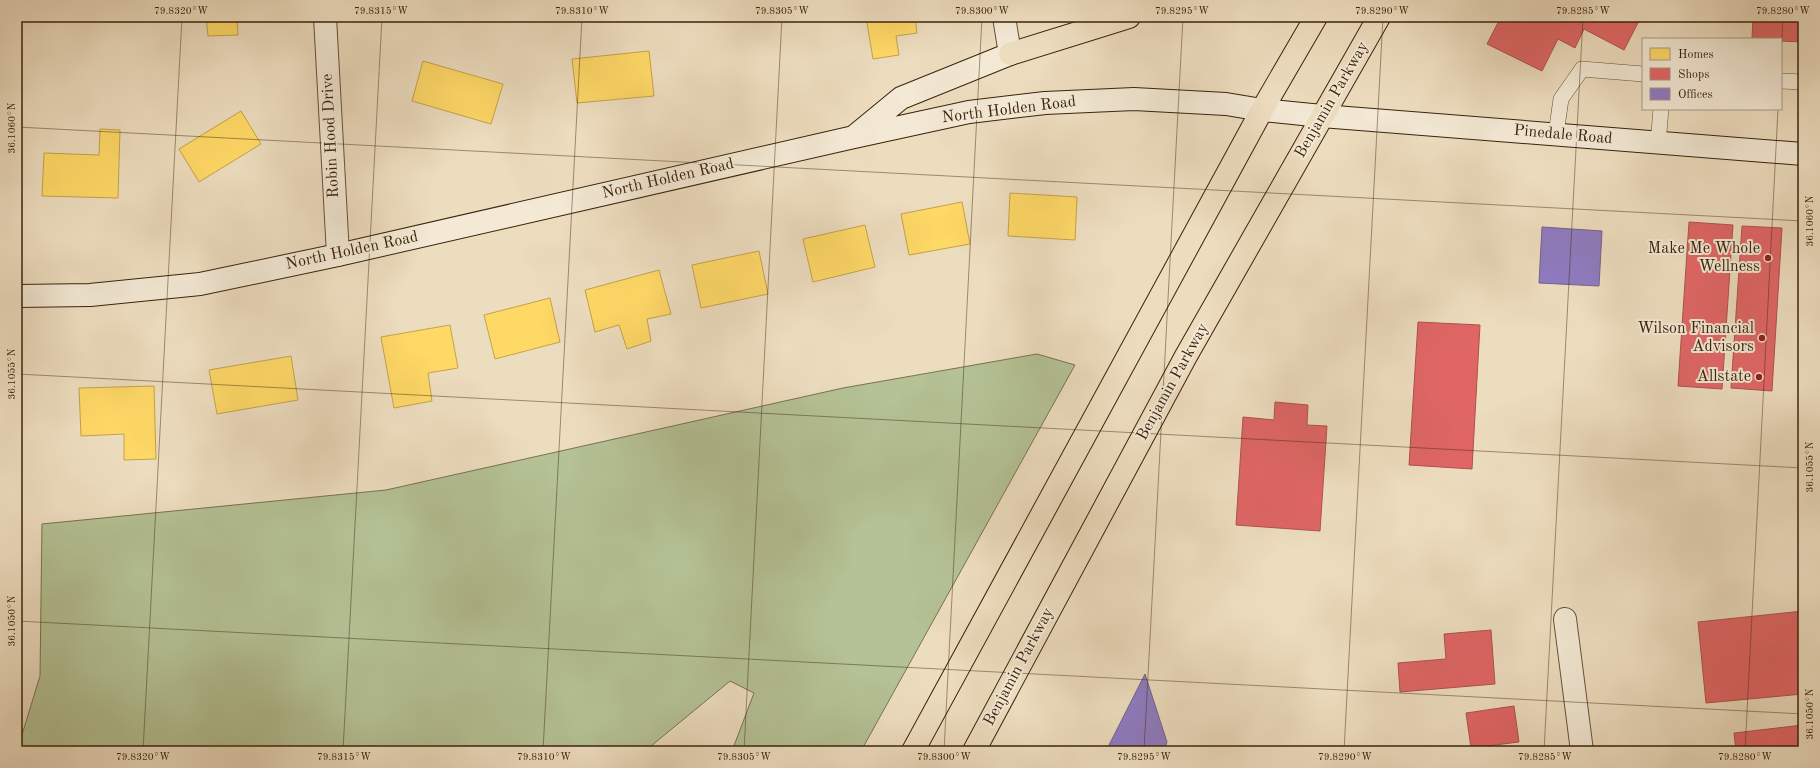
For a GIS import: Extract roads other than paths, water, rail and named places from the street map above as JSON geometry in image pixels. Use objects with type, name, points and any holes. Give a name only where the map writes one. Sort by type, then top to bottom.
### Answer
[{"type":"main road","name":"Robin Hood Drive","points":[[325,17],[338,255]]},
{"type":"main road","points":[[1004,17],[1010,54]]},
{"type":"main road","points":[[854,137],[901,98],[1010,54],[1129,17]]},
{"type":"main road","points":[[913,751],[1262,110],[1316,17]]},
{"type":"main road","name":"Benjamin Parkway","points":[[974,751],[1186,356],[1379,17]]},
{"type":"main road","name":"North Holden Road","points":[[17,296],[90,295],[200,284],[338,255],[969,112],[1045,103],[1134,99],[1226,104],[1262,110],[1322,116]]},
{"type":"main road","name":"Pinedale Road","points":[[1322,116],[1803,154]]},
{"type":"main road","points":[[1565,620],[1582,751]]},
{"type":"lane","points":[[1556,134],[1561,99],[1582,69],[1642,74]]},
{"type":"lane","points":[[1782,81],[1803,82]]},
{"type":"lane","points":[[1658,143],[1661,110]]},
{"type":"place","name":"Make Me Whole Wellness","points":[[1768,258]]},
{"type":"place","name":"Wilson Financial Advisors","points":[[1762,338]]},
{"type":"place","name":"Allstate","points":[[1759,377]]}]
